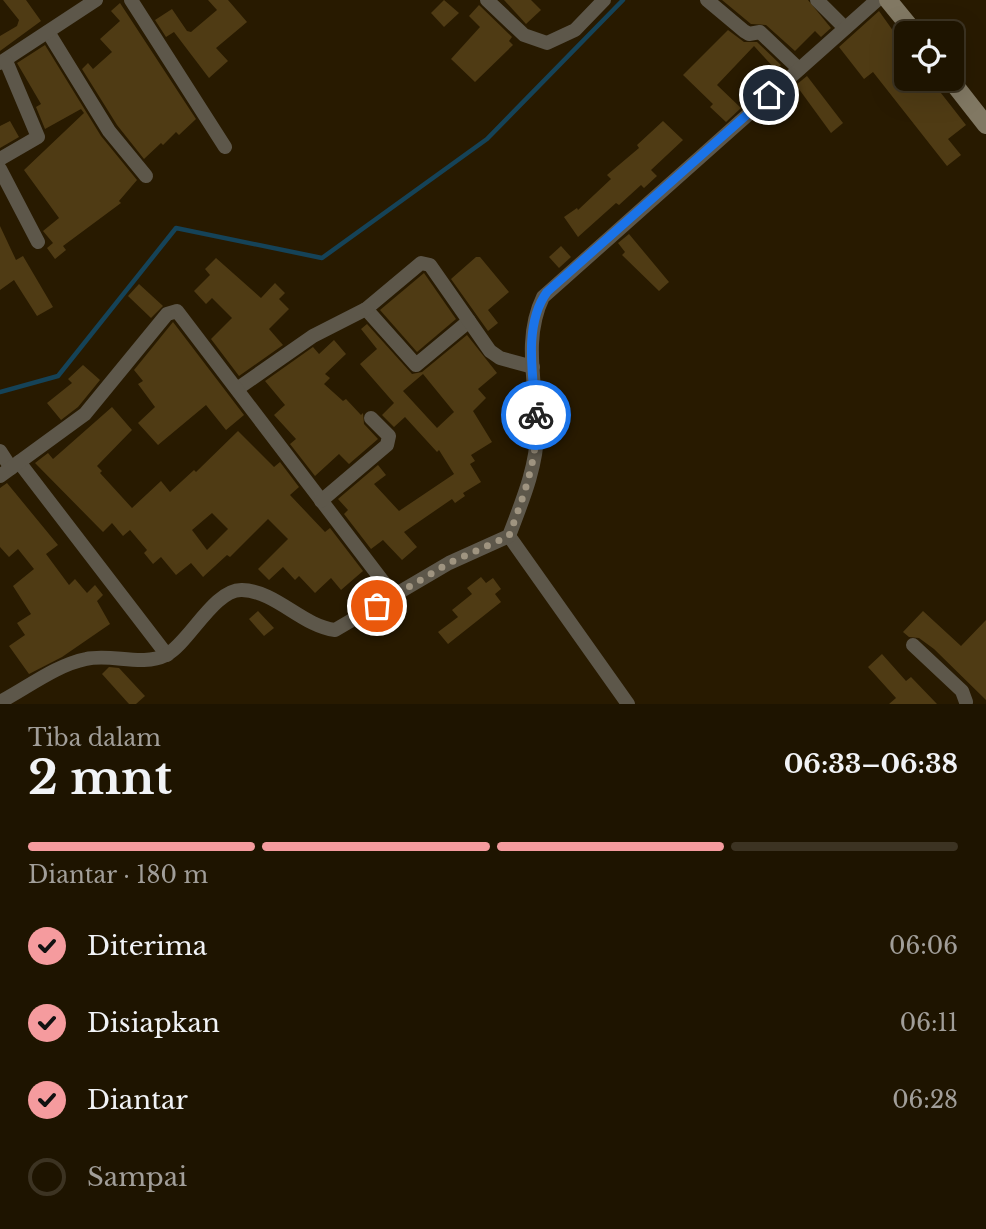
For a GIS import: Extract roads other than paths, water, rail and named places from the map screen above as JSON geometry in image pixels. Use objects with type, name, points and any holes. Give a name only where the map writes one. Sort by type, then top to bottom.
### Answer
[{"type":"main road","points":[[888,0],[905,21]]},
{"type":"main road","points":[[959,91],[986,125]]},
{"type":"street","points":[[0,159],[38,137],[3,62],[96,0]]},
{"type":"street","points":[[131,0],[225,147]]},
{"type":"street","points":[[487,0],[524,35],[547,43],[575,30],[604,0]]},
{"type":"street","points":[[707,0],[744,31],[749,34],[760,32],[799,69]]},
{"type":"street","points":[[817,0],[845,29]]},
{"type":"street","points":[[0,702],[74,662],[89,658],[149,659],[167,655],[223,597],[240,589],[259,594],[335,631],[449,563],[509,536],[527,488],[538,434],[523,365],[539,305],[547,292],[877,0]]},
{"type":"street","points":[[48,32],[109,131],[146,176]]},
{"type":"street","points":[[0,169],[38,242]]},
{"type":"street","points":[[237,389],[313,336],[366,309],[426,262],[490,351],[523,365]]},
{"type":"street","points":[[366,309],[416,365],[469,321]]},
{"type":"street","points":[[10,468],[85,414],[167,314],[173,311],[181,314],[394,596]]},
{"type":"street","points":[[321,501],[387,445],[389,436],[370,418]]},
{"type":"street","points":[[0,451],[10,468],[167,655]]},
{"type":"street","points":[[509,536],[628,704]]},
{"type":"street","points":[[913,645],[962,691],[966,703]]},
{"type":"waterway","points":[[0,392],[58,376],[176,228],[322,258],[487,139],[623,0]]}]
